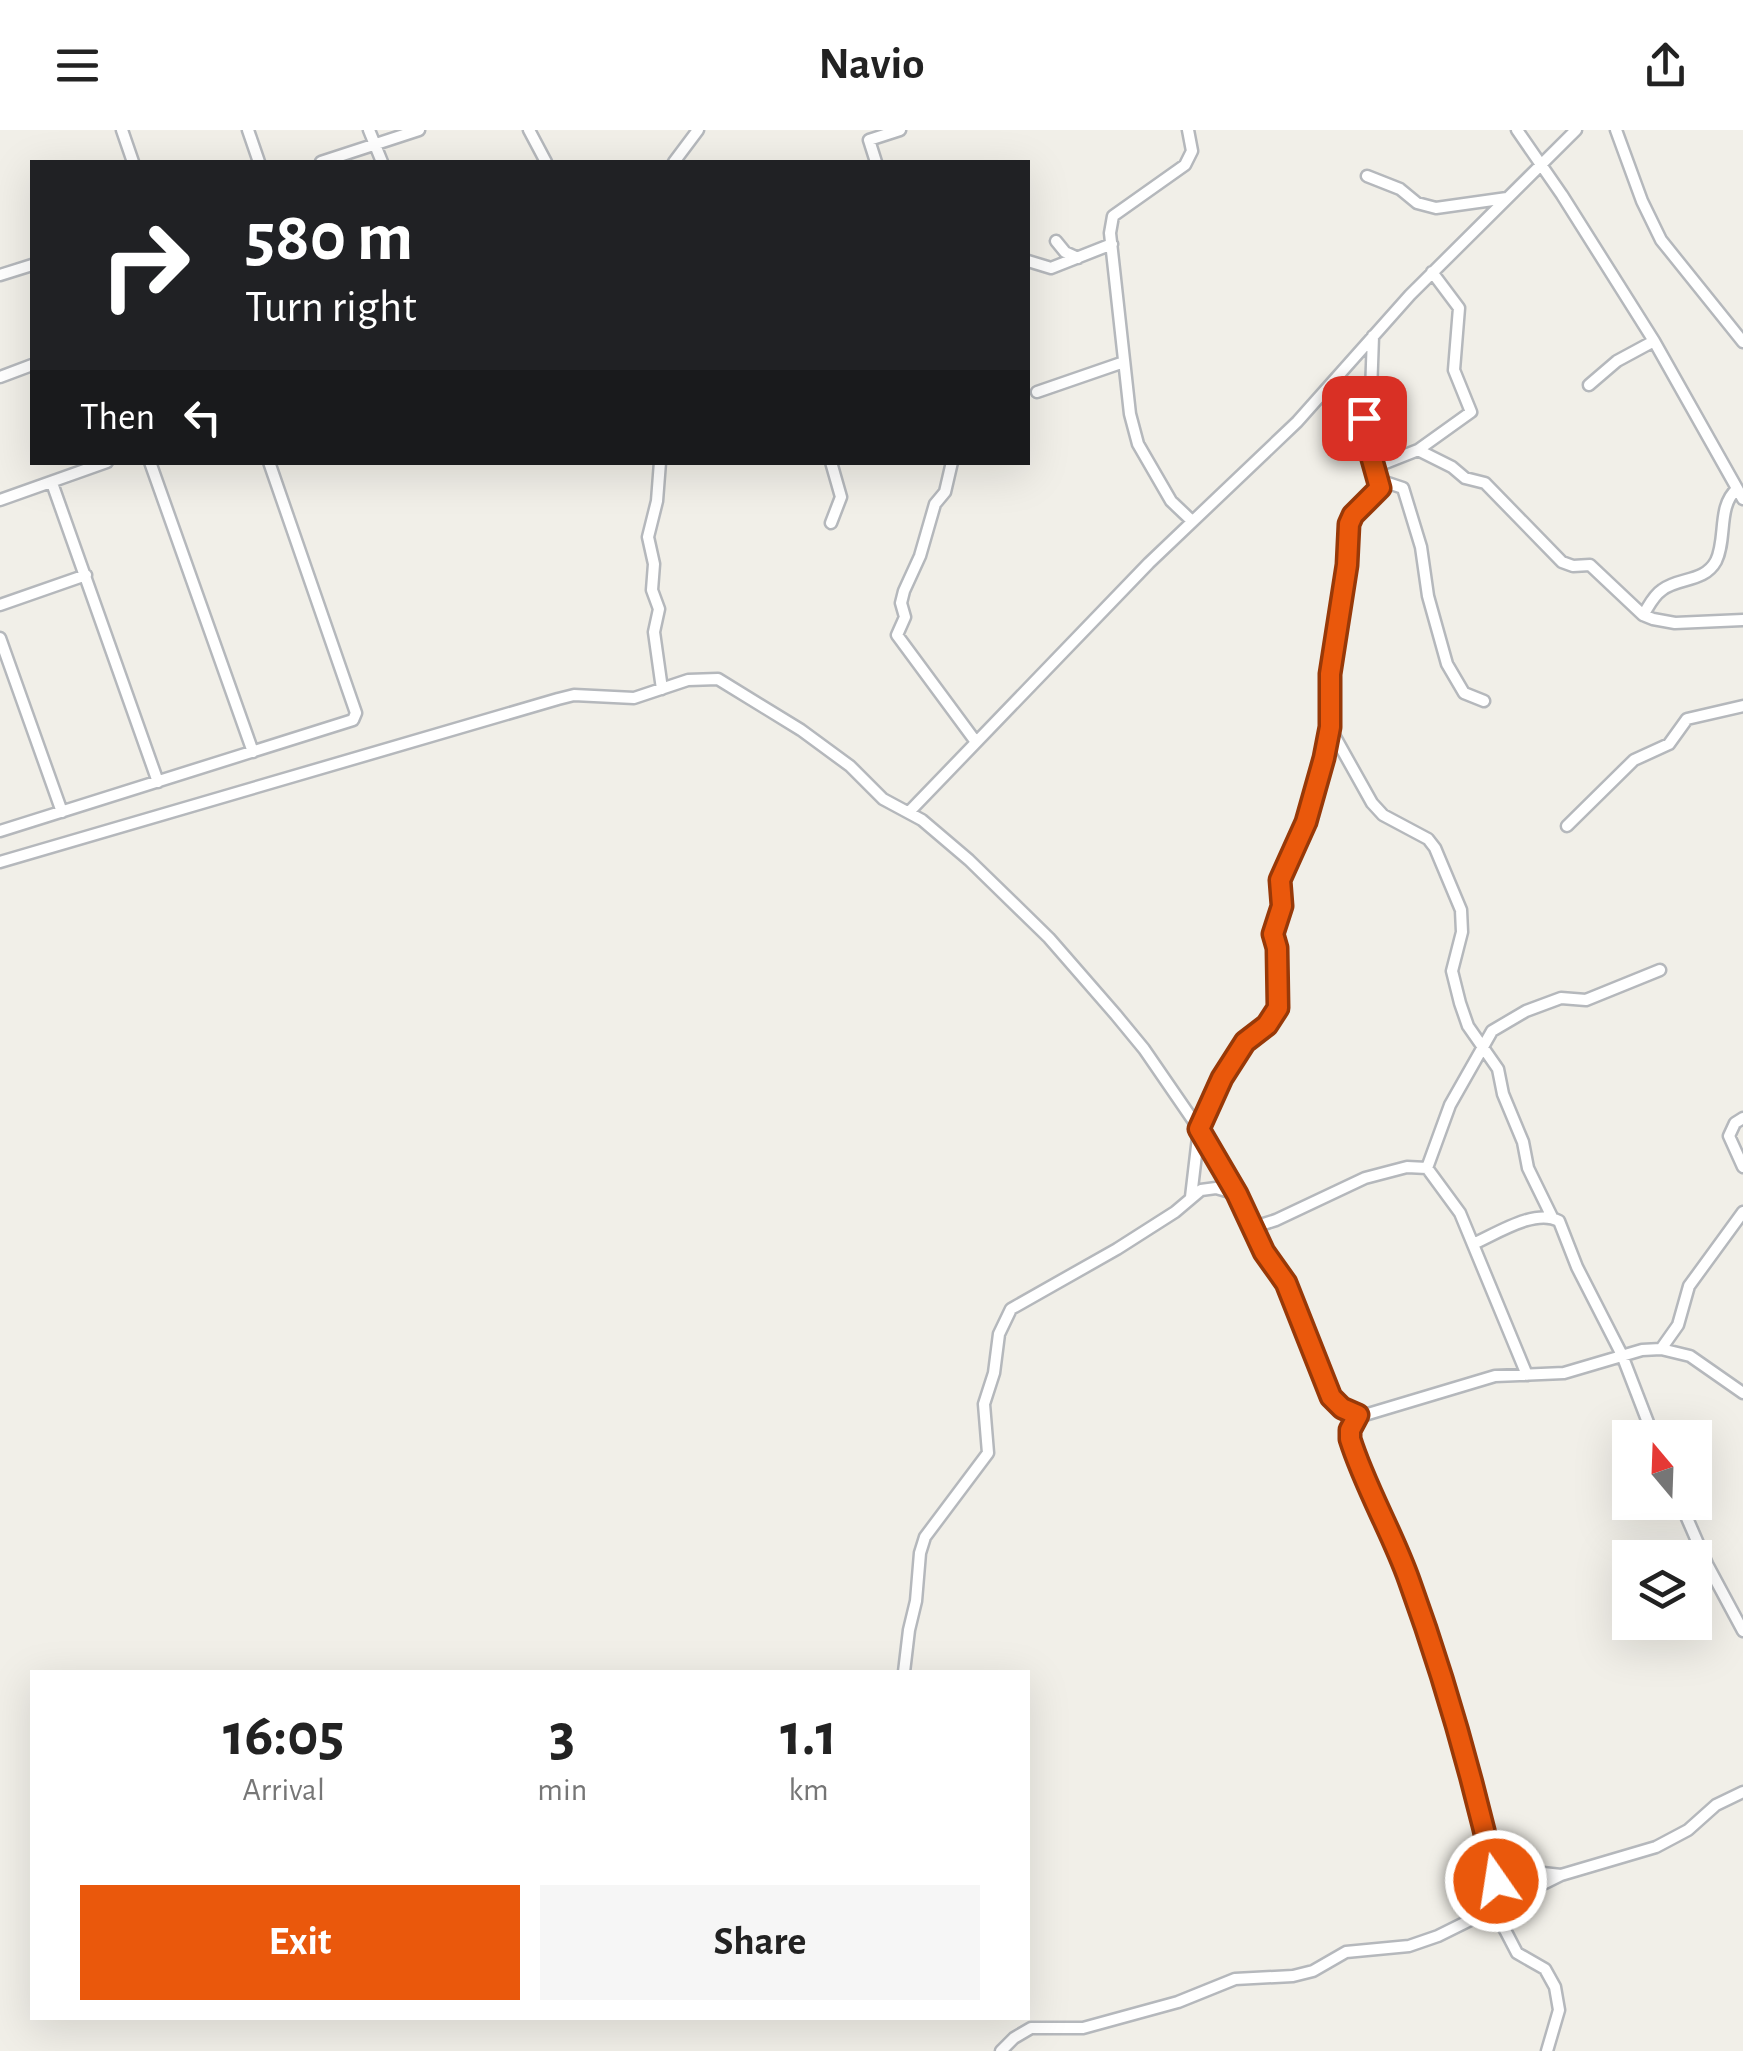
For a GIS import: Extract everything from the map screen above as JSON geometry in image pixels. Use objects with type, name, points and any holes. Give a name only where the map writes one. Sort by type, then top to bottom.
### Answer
[{"type":"street","points":[[122,130],[132,160]]},
{"type":"street","points":[[248,130],[258,160]]},
{"type":"street","points":[[369,130],[381,160]]},
{"type":"street","points":[[327,160],[420,130]]},
{"type":"street","points":[[529,130],[545,160]]},
{"type":"street","points":[[676,160],[698,130]]},
{"type":"street","points":[[875,160],[869,140],[875,134],[900,130]]},
{"type":"street","points":[[1188,130],[1190,159],[1113,216],[1112,244],[1124,362],[1138,444],[1164,492],[1192,521]]},
{"type":"street","points":[[1517,130],[1654,341],[1740,494],[1727,500],[1724,532],[1712,566],[1691,580],[1666,587],[1643,615]]},
{"type":"street","points":[[908,812],[1192,521],[1297,422],[1432,272],[1576,130]]},
{"type":"street","points":[[1616,130],[1661,240],[1743,342]]},
{"type":"street","points":[[1367,176],[1400,189],[1417,203],[1436,208],[1507,198]]},
{"type":"street","points":[[1056,241],[1078,258]]},
{"type":"street","points":[[1030,262],[1051,268],[1112,244]]},
{"type":"street","points":[[0,275],[30,266]]},
{"type":"street","points":[[1375,466],[1418,450],[1471,412],[1454,370],[1459,308],[1432,272]]},
{"type":"street","points":[[1191,1197],[1199,1129],[1222,1078],[1245,1042],[1267,1025],[1278,1008],[1277,948],[1273,934],[1282,906],[1280,880],[1306,822],[1330,727],[1330,674],[1347,565],[1349,524],[1353,515],[1378,492],[1379,480],[1363,428],[1371,394],[1373,334]]},
{"type":"street","points":[[1589,385],[1617,361],[1654,341]]},
{"type":"street","points":[[1037,392],[1124,362]]},
{"type":"street","points":[[0,377],[30,366]]},
{"type":"street","points":[[1418,450],[1465,478],[1485,483],[1562,562],[1573,566],[1590,564],[1643,615],[1674,623],[1743,620]]},
{"type":"street","points":[[0,500],[99,465]]},
{"type":"street","points":[[151,465],[253,752]]},
{"type":"street","points":[[0,832],[354,720],[356,713],[270,465]]},
{"type":"street","points":[[660,465],[659,490],[648,537],[654,564],[652,590],[659,609],[654,632],[662,689]]},
{"type":"street","points":[[831,523],[841,497],[833,465]]},
{"type":"street","points":[[951,465],[945,492],[934,504],[920,556],[904,591],[906,618],[897,635],[976,742]]},
{"type":"street","points":[[1379,480],[1403,488],[1421,547],[1428,596],[1446,664],[1464,693],[1484,701]]},
{"type":"street","points":[[52,482],[158,782]]},
{"type":"street","points":[[0,605],[86,575]]},
{"type":"street","points":[[0,638],[62,812]]},
{"type":"street","points":[[0,862],[513,710],[574,695],[634,698],[688,680],[724,682],[802,730],[850,766],[883,800],[908,812],[969,860],[1049,938],[1144,1048],[1199,1129],[1237,1194],[1264,1252],[1286,1283],[1331,1397],[1342,1408],[1358,1415],[1494,1376],[1564,1373],[1622,1355],[1660,1349],[1690,1356],[1743,1393]]},
{"type":"street","points":[[1567,826],[1634,760],[1668,744],[1687,719],[1743,706]]},
{"type":"street","points":[[1330,727],[1372,803],[1383,815],[1428,839],[1435,848],[1461,910],[1462,932],[1452,977],[1468,1026],[1498,1069],[1524,1142],[1528,1168],[1552,1217],[1562,1225],[1578,1267],[1622,1355],[1647,1420]]},
{"type":"street","points":[[1427,1168],[1450,1105],[1492,1030],[1561,998],[1586,1000],[1660,970]]},
{"type":"street","points":[[1743,1118],[1735,1123],[1729,1136],[1743,1167]]},
{"type":"street","points":[[1254,1227],[1365,1178],[1407,1167],[1427,1168]]},
{"type":"street","points":[[1427,1168],[1460,1213],[1527,1375]]},
{"type":"street","points":[[904,1670],[924,1537],[988,1453],[984,1404],[1005,1318],[1019,1302],[1048,1290],[1118,1249],[1207,1188],[1237,1194]]},
{"type":"street","points":[[1660,1349],[1678,1325],[1689,1286],[1743,1212]]},
{"type":"street","points":[[1473,1244],[1525,1222],[1552,1217]]},
{"type":"street","points":[[1358,1415],[1350,1439],[1409,1580],[1464,1745],[1504,1928],[1512,1947],[1545,1969],[1556,1987],[1559,2010],[1547,2051]]},
{"type":"street","points":[[1688,1520],[1743,1632]]},
{"type":"street","points":[[1002,2051],[1031,2028],[1083,2028],[1178,2002],[1235,1979],[1303,1974],[1346,1952],[1409,1946],[1438,1936],[1561,1875],[1656,1847],[1688,1830],[1716,1804],[1743,1792]]},
{"type":"street","points":[[1525,1872],[1561,1875]]},
{"type":"route","points":[[1364,418],[1363,428],[1380,488],[1349,524],[1324,758],[1306,822],[1280,880],[1283,900],[1273,934],[1280,1002],[1267,1025],[1248,1038],[1222,1078],[1199,1129],[1237,1194],[1264,1252],[1286,1283],[1331,1397],[1348,1412],[1358,1415],[1350,1439],[1409,1580],[1464,1745],[1496,1881]]}]
